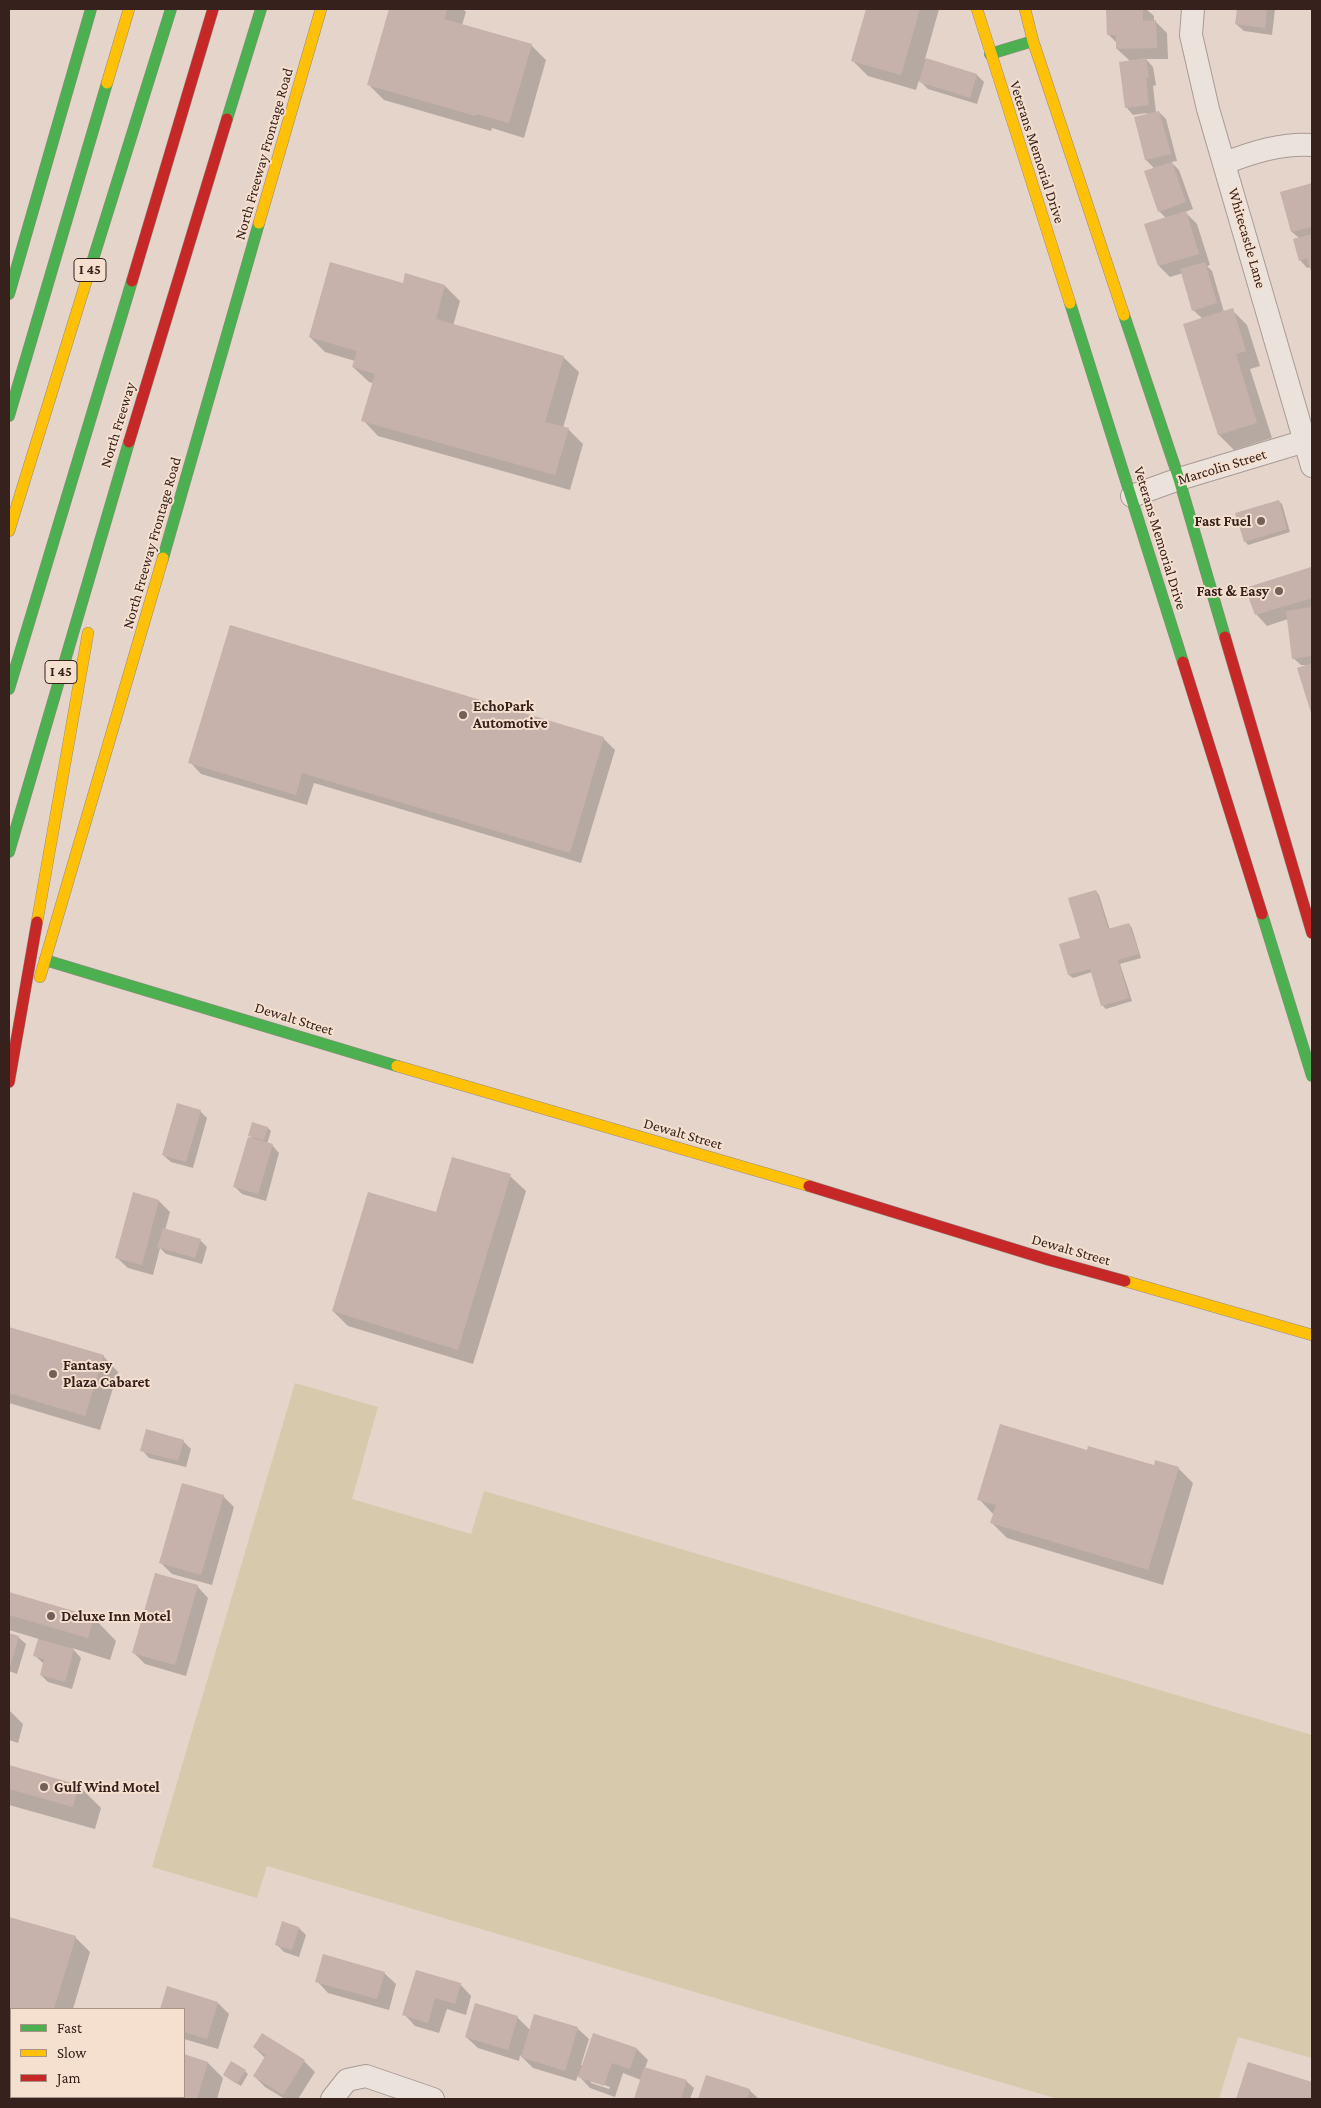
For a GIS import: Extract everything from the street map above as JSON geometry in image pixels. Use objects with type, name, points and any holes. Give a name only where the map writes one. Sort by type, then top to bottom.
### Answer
[{"type":"main road","points":[[9,294],[91,9]]},
{"type":"main road","points":[[9,416],[129,9]]},
{"type":"main road","name":"I 45","points":[[9,531],[171,9]]},
{"type":"main road","name":"North Freeway","points":[[9,689],[213,9]]},
{"type":"main road","name":"North Freeway","points":[[9,852],[113,493],[261,9]]},
{"type":"main road","name":"North Freeway Frontage Road","points":[[9,1083],[108,752],[321,9]]},
{"type":"main road","name":"Veterans Memorial Drive","points":[[978,9],[990,54],[1271,932],[1312,1076]]},
{"type":"main road","name":"Veterans Memorial Drive","points":[[1024,9],[1033,42],[1179,479],[1304,921],[1312,933]]},
{"type":"main road","points":[[990,54],[1033,42]]},
{"type":"main road","points":[[9,1083],[113,493]]},
{"type":"main road","name":"Dewalt Street","points":[[45,960],[814,1188],[1049,1260],[1210,1304],[1312,1335]]},
{"type":"street","name":"Whitecastle Lane","points":[[1193,9],[1191,35],[1199,72],[1308,440],[1312,466]]},
{"type":"street","points":[[1225,164],[1251,152],[1298,144],[1312,145]]},
{"type":"street","name":"Marcolin Street","points":[[1132,496],[1179,479],[1308,440]]},
{"type":"street","points":[[332,2099],[347,2080],[366,2076],[434,2099]]},
{"type":"shaded area","points":[[295,1383],[378,1407],[352,1499],[471,1534],[484,1491],[1312,1735],[1312,2058],[1238,2037],[1219,2099],[1058,2099],[267,1866],[257,1898],[152,1867]]},
{"type":"building","points":[[389,9],[447,9],[444,19],[532,44],[509,123],[477,114],[476,116],[367,85]]},
{"type":"building","points":[[866,9],[920,9],[901,75],[851,61]]},
{"type":"building","points":[[1106,9],[1143,9],[1143,21],[1156,20],[1157,48],[1116,49],[1116,35],[1107,35]]},
{"type":"building","points":[[1237,9],[1267,9],[1265,28],[1235,24]]},
{"type":"building","points":[[926,58],[977,74],[970,98],[919,82]]},
{"type":"building","points":[[1146,58],[1149,78],[1146,78],[1149,105],[1125,108],[1119,62]]},
{"type":"building","points":[[1159,111],[1171,154],[1145,160],[1134,117]]},
{"type":"building","points":[[1172,162],[1186,202],[1158,212],[1144,171]]},
{"type":"building","points":[[1312,183],[1312,227],[1291,232],[1280,192]]},
{"type":"building","points":[[1186,211],[1199,254],[1158,266],[1144,224]]},
{"type":"building","points":[[1312,234],[1312,274],[1307,258],[1299,261],[1293,239]]},
{"type":"building","points":[[330,262],[403,283],[405,273],[445,285],[436,319],[564,356],[545,422],[569,428],[555,475],[361,421],[375,374],[352,367],[357,351],[309,337]]},
{"type":"building","points":[[1205,262],[1217,303],[1192,311],[1180,269]]},
{"type":"building","points":[[1233,308],[1246,351],[1236,354],[1257,423],[1218,435],[1183,324]]},
{"type":"building","name":"Fast Fuel","points":[[1279,500],[1287,529],[1244,542],[1235,513]]},
{"type":"building","name":"Fast & Easy","points":[[1311,567],[1312,598],[1255,615],[1245,588]]},
{"type":"building","points":[[1312,607],[1312,656],[1292,659],[1286,611]]},
{"type":"building","points":[[230,625],[604,737],[570,853],[302,773],[296,795],[188,763]]},
{"type":"building","points":[[1312,663],[1312,716],[1297,668]]},
{"type":"building","points":[[1096,890],[1108,929],[1129,923],[1139,954],[1118,960],[1129,998],[1101,1006],[1090,969],[1068,975],[1059,944],[1080,938],[1068,898]]},
{"type":"building","points":[[177,1103],[201,1110],[186,1162],[162,1155]]},
{"type":"building","points":[[252,1122],[268,1127],[264,1140],[248,1136]]},
{"type":"building","points":[[248,1137],[273,1144],[258,1194],[233,1187]]},
{"type":"building","points":[[452,1157],[511,1174],[458,1350],[332,1311],[368,1192],[436,1212]]},
{"type":"building","points":[[133,1192],[159,1200],[142,1265],[115,1258]]},
{"type":"building","points":[[163,1228],[201,1239],[195,1258],[157,1247]]},
{"type":"building","name":"Fantasy Plaza Cabaret","points":[[9,1327],[104,1355],[85,1416],[9,1393]]},
{"type":"building","points":[[1000,1424],[1087,1450],[1088,1446],[1154,1465],[1155,1460],[1179,1467],[1148,1570],[990,1523],[996,1505],[977,1500]]},
{"type":"building","points":[[146,1429],[184,1440],[178,1461],[140,1451]]},
{"type":"building","points":[[182,1483],[224,1495],[201,1575],[159,1563]]},
{"type":"building","points":[[155,1573],[198,1585],[175,1665],[132,1653]]},
{"type":"building","name":"Deluxe Inn Motel","points":[[9,1592],[94,1617],[88,1638],[9,1615]]},
{"type":"building","points":[[9,1633],[19,1636],[9,1670]]},
{"type":"building","points":[[38,1639],[74,1649],[65,1682],[40,1675],[44,1659],[33,1656]]},
{"type":"building","name":"Gulf Wind Motel","points":[[9,1765],[79,1785],[73,1807],[9,1789]]},
{"type":"building","points":[[9,1917],[76,1936],[54,2008],[9,2008]]},
{"type":"building","points":[[282,1921],[299,1927],[292,1950],[275,1945]]},
{"type":"building","points":[[323,1954],[385,1972],[377,1999],[315,1982]]},
{"type":"building","points":[[416,1970],[461,1983],[455,2004],[435,1998],[428,2023],[402,2015]]},
{"type":"building","points":[[167,1986],[218,2002],[207,2039],[185,2032],[185,2008],[160,2008]]},
{"type":"building","points":[[475,2003],[518,2016],[508,2050],[465,2037]]},
{"type":"building","points":[[534,2014],[578,2027],[565,2071],[521,2057]]},
{"type":"building","points":[[262,2033],[305,2060],[283,2095],[253,2076],[266,2055],[253,2047]]},
{"type":"building","points":[[593,2033],[637,2048],[630,2069],[612,2063],[604,2086],[578,2077]]},
{"type":"building","points":[[9,2047],[10,2098],[118,2098],[117,2099],[9,2099]]},
{"type":"building","points":[[185,2054],[208,2062],[197,2099],[131,2099],[185,2098]]},
{"type":"building","points":[[231,2061],[246,2070],[237,2084],[223,2075]]},
{"type":"building","points":[[1248,2062],[1312,2082],[1312,2099],[1236,2099]]},
{"type":"building","points":[[644,2067],[687,2080],[681,2099],[634,2099]]},
{"type":"building","points":[[706,2075],[750,2089],[747,2099],[698,2099]]},
{"type":"traffic: fast","points":[[9,294],[91,9]]},
{"type":"traffic: fast","points":[[90,269],[171,9]]},
{"type":"traffic: fast","points":[[227,119],[261,9]]},
{"type":"traffic: fast","points":[[990,54],[1033,41]]},
{"type":"traffic: fast","points":[[9,416],[107,83]]},
{"type":"traffic: fast","points":[[163,558],[259,223]]},
{"type":"traffic: fast","points":[[9,689],[132,281]]},
{"type":"traffic: fast","points":[[1070,303],[1183,662]]},
{"type":"traffic: fast","points":[[1124,315],[1179,479],[1225,637]]},
{"type":"traffic: fast","points":[[9,852],[129,442]]},
{"type":"traffic: fast","points":[[1262,914],[1312,1076]]},
{"type":"traffic: fast","points":[[45,960],[397,1066]]},
{"type":"traffic: slow","points":[[107,83],[129,9]]},
{"type":"traffic: slow","points":[[259,223],[321,9]]},
{"type":"traffic: slow","points":[[977,9],[1070,303]]},
{"type":"traffic: slow","points":[[1025,9],[1033,41],[1124,315]]},
{"type":"traffic: slow","points":[[9,531],[90,269]]},
{"type":"traffic: slow","points":[[40,977],[163,558]]},
{"type":"traffic: slow","points":[[37,922],[88,633]]},
{"type":"traffic: slow","points":[[397,1066],[809,1186]]},
{"type":"traffic: slow","points":[[1125,1281],[1312,1335]]},
{"type":"traffic: jam","points":[[132,281],[213,9]]},
{"type":"traffic: jam","points":[[129,442],[227,119]]},
{"type":"traffic: jam","points":[[1225,637],[1312,933]]},
{"type":"traffic: jam","points":[[1183,662],[1262,914]]},
{"type":"traffic: jam","points":[[9,1082],[37,922]]},
{"type":"traffic: jam","points":[[809,1186],[1049,1260],[1125,1281]]},
{"type":"place","name":"Fast Fuel","points":[[1261,521]]},
{"type":"place","name":"Fast & Easy","points":[[1279,591]]},
{"type":"place","name":"EchoPark Automotive","points":[[463,715]]},
{"type":"place","name":"Fantasy Plaza Cabaret","points":[[53,1374]]},
{"type":"place","name":"Deluxe Inn Motel","points":[[51,1616]]},
{"type":"place","name":"Gulf Wind Motel","points":[[44,1787]]}]
